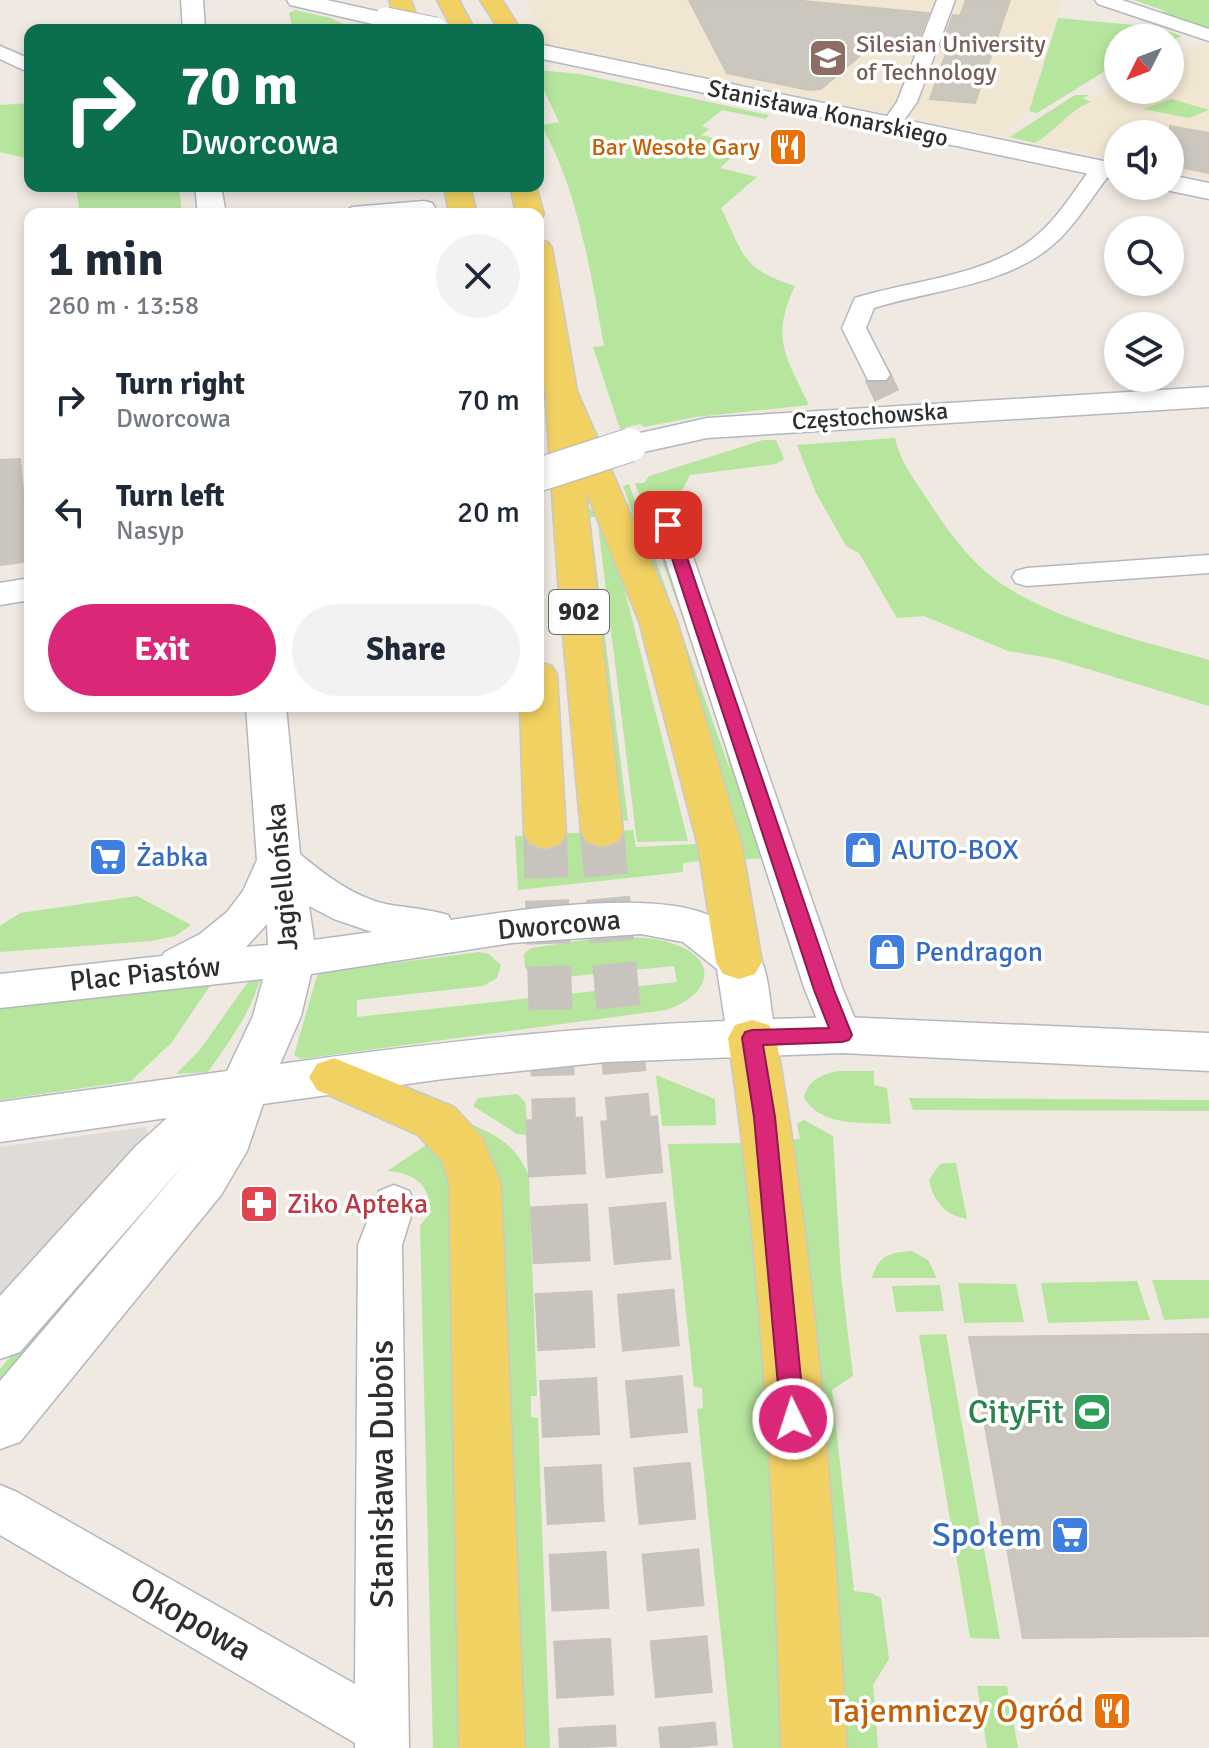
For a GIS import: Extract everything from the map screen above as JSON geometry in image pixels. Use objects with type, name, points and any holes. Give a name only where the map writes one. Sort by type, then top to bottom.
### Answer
[{"type":"main road","points":[[193,13],[216,0]]},
{"type":"main road","points":[[298,0],[406,24]]},
{"type":"main road","points":[[400,0],[409,24]]},
{"type":"main road","points":[[423,0],[433,24]]},
{"type":"main road","points":[[448,0],[461,24]]},
{"type":"main road","points":[[491,0],[501,24]]},
{"type":"main road","name":"Stanisława Konarskiego","points":[[544,52],[1104,169]]},
{"type":"main road","points":[[1184,186],[1209,191]]},
{"type":"main road","name":"902","points":[[544,285],[561,391],[576,581],[602,832]]},
{"type":"main road","points":[[561,391],[658,621],[720,846],[765,1117],[789,1359],[809,1626],[814,1748]]},
{"type":"main road","name":"Częstochowska","points":[[544,473],[630,445],[887,395],[1209,397]]},
{"type":"main road","points":[[0,594],[24,590]]},
{"type":"main road","name":"Jagiellońska","points":[[0,1423],[203,1180],[222,1151],[244,1088],[277,1016],[291,959],[291,931],[279,860],[267,712]]},
{"type":"main road","name":"902","points":[[540,712],[545,834]]},
{"type":"main road","points":[[165,972],[219,945],[238,930],[266,894],[279,860],[321,895],[352,911],[394,924],[498,929]]},
{"type":"main road","name":"Dworcowa","points":[[291,959],[498,929],[658,919],[696,928],[739,962]]},
{"type":"main road","name":"Plac Piastów","points":[[0,991],[291,959]]},
{"type":"main road","points":[[0,979],[49,984]]},
{"type":"main road","points":[[0,1122],[443,1060],[591,1045],[842,1035],[1209,1052]]},
{"type":"main road","points":[[334,1077],[436,1121],[464,1151],[475,1183],[492,1748]]},
{"type":"main road","points":[[0,1335],[163,1152],[198,1120],[244,1088]]},
{"type":"street","points":[[890,126],[907,102],[946,0]]},
{"type":"street","points":[[1104,0],[1209,35]]},
{"type":"street","points":[[0,52],[24,64]]},
{"type":"street","points":[[863,120],[911,90]]},
{"type":"street","points":[[887,395],[854,328],[864,303],[896,292],[993,271],[1040,244],[1104,176]]},
{"type":"street","points":[[668,525],[824,990],[842,1035]]},
{"type":"street","points":[[1027,577],[1209,564]]},
{"type":"street","name":"Stanisława Dubois","points":[[383,1738],[380,1245],[394,1203]]},
{"type":"street","name":"Okopowa","points":[[0,1508],[383,1738]]},
{"type":"shaded area","name":"Silesian University of Technology","points":[[527,0],[1061,0],[1029,111],[1005,135],[1104,91],[1104,104],[1184,104],[1184,56],[1189,54],[1184,50],[1202,44],[1209,46],[1209,179],[1184,174],[1184,120],[1104,120],[1104,157],[544,44],[544,24],[535,24]]},
{"type":"shaded area","points":[[145,1127],[149,1134],[0,1303],[0,1147]]},
{"type":"green space","points":[[1134,0],[1209,0],[1209,29],[1161,13],[1165,11]]},
{"type":"green space","points":[[295,10],[343,24],[292,24],[289,13]]},
{"type":"green space","points":[[1058,18],[1123,24],[1104,24],[1104,72],[1037,113],[1029,111]]},
{"type":"green space","points":[[544,71],[580,74],[769,115],[766,119],[722,110],[702,126],[709,129],[701,135],[717,139],[713,143],[721,145],[715,151],[733,156],[720,168],[757,177],[721,208],[747,259],[764,273],[795,286],[787,304],[782,334],[788,360],[809,405],[696,417],[644,427],[640,424],[620,429],[593,347],[604,346],[582,232],[565,177],[544,131],[544,124],[559,122],[544,91]]},
{"type":"green space","points":[[1075,95],[1090,95],[1083,98],[1091,102],[1076,110],[1035,143],[1010,137]]},
{"type":"green space","points":[[24,103],[24,158],[0,152],[0,105]]},
{"type":"green space","points":[[1184,103],[1209,110],[1189,118],[1143,109],[1158,104]]},
{"type":"green space","points":[[77,192],[180,192],[181,208],[79,208]]},
{"type":"green space","points":[[895,438],[905,464],[935,512],[963,549],[987,573],[1009,589],[1063,615],[1209,660],[1209,706],[1055,659],[1008,651],[924,616],[897,618],[859,553],[846,546],[816,493],[797,445]]},
{"type":"green space","points":[[763,440],[776,440],[784,459],[776,464],[690,475],[678,499],[683,520],[657,522],[765,858],[740,860],[709,731],[623,486],[629,484],[731,773],[717,716],[635,483],[644,483],[649,476]]},
{"type":"green space","points":[[604,508],[688,841],[637,842],[597,517],[590,517],[628,821],[620,820],[584,509]]},
{"type":"green space","points":[[633,830],[636,847],[696,844],[700,861],[683,863],[683,872],[518,890],[515,836]]},
{"type":"green space","points":[[137,896],[191,925],[175,936],[152,941],[0,952],[0,926],[20,913]]},
{"type":"green space","points":[[642,938],[671,943],[698,958],[704,977],[693,996],[666,1010],[301,1059],[294,1055],[317,976],[324,972],[479,952],[489,954],[501,965],[497,978],[483,986],[357,1000],[357,1017],[677,982],[674,966],[555,978],[539,977],[525,968],[524,954],[531,948],[591,939]]},
{"type":"green space","points":[[250,979],[260,979],[251,1004],[208,1072],[176,1074],[199,1051]]},
{"type":"green space","points":[[214,980],[172,1042],[131,1081],[0,1100],[0,1003]]},
{"type":"green space","points":[[839,1071],[874,1071],[874,1085],[887,1088],[891,1124],[843,1121],[821,1114],[812,1107],[804,1098],[812,1082]]},
{"type":"green space","points":[[656,1075],[715,1099],[716,1125],[662,1126]]},
{"type":"green space","points":[[517,1094],[525,1102],[526,1135],[517,1134],[473,1106],[478,1098]]},
{"type":"green space","points":[[909,1098],[1209,1100],[1209,1111],[913,1110]]},
{"type":"green space","points":[[455,1117],[500,1139],[516,1154],[529,1177],[537,1396],[531,1396],[531,1417],[538,1418],[550,1748],[514,1748]]},
{"type":"green space","points":[[804,1120],[833,1136],[841,1276],[853,1376],[832,1390],[854,1591],[881,1598],[889,1659],[873,1685],[878,1748],[839,1748],[784,1140],[800,1139],[797,1124]]},
{"type":"green space","points":[[429,1143],[439,1153],[456,1193],[472,1748],[433,1748],[420,1226],[431,1212],[427,1194],[418,1181],[405,1174],[387,1171]]},
{"type":"green space","points":[[744,1143],[755,1246],[789,1748],[733,1748],[697,1409],[703,1408],[702,1388],[694,1387],[668,1144]]},
{"type":"green space","points":[[956,1163],[967,1219],[947,1211],[937,1201],[931,1188],[929,1180],[940,1164]]},
{"type":"green space","points":[[164,1182],[177,1189],[0,1396],[0,1369]]},
{"type":"green space","points":[[912,1251],[928,1260],[937,1278],[872,1278],[881,1260]]},
{"type":"green space","points":[[1152,1280],[1209,1280],[1209,1318],[1164,1320]]},
{"type":"green space","points":[[1137,1281],[1150,1320],[1048,1323],[1041,1283]]},
{"type":"green space","points":[[958,1283],[1016,1284],[1024,1322],[964,1323]]},
{"type":"green space","points":[[940,1285],[944,1311],[896,1312],[892,1286]]},
{"type":"green space","points":[[946,1334],[1000,1639],[970,1638],[919,1335]]},
{"type":"green space","points":[[977,1686],[1007,1686],[1018,1748],[987,1748]]},
{"type":"building","points":[[689,0],[792,0],[929,13],[916,45],[877,41],[821,89],[809,90],[727,73]]},
{"type":"building","points":[[966,0],[1010,0],[975,103],[930,99],[948,48],[941,47],[953,15],[960,16]]},
{"type":"building","points":[[1184,129],[1209,133],[1209,173],[1184,168]]},
{"type":"building","points":[[20,459],[24,562],[0,565],[0,460]]},
{"type":"building","points":[[1209,1334],[1209,1636],[1023,1638],[969,1337]]},
{"type":"tunnel","points":[[877,375],[887,396]]},
{"type":"tunnel","points":[[602,832],[629,1120]]},
{"type":"tunnel","points":[[545,834],[554,1120]]},
{"type":"tunnel","points":[[554,1118],[588,1748]]},
{"type":"tunnel","points":[[629,1118],[689,1748]]},
{"type":"place","name":"Silesian University of Technology","points":[[828,58]]},
{"type":"place","name":"Bar Wesołe Gary","points":[[788,147]]},
{"type":"place","name":"AUTO-BOX","points":[[863,850]]},
{"type":"place","name":"Żabka","points":[[108,857]]},
{"type":"place","name":"Pendragon","points":[[887,952]]},
{"type":"place","name":"Ziko Apteka","points":[[259,1204]]},
{"type":"place","name":"CityFit","points":[[1092,1412]]},
{"type":"place","name":"Społem","points":[[1070,1535]]},
{"type":"place","name":"Tajemniczy Ogród","points":[[1112,1711]]},
{"type":"route","points":[[668,525],[824,990],[842,1035],[752,1038],[765,1117],[793,1419]]}]
